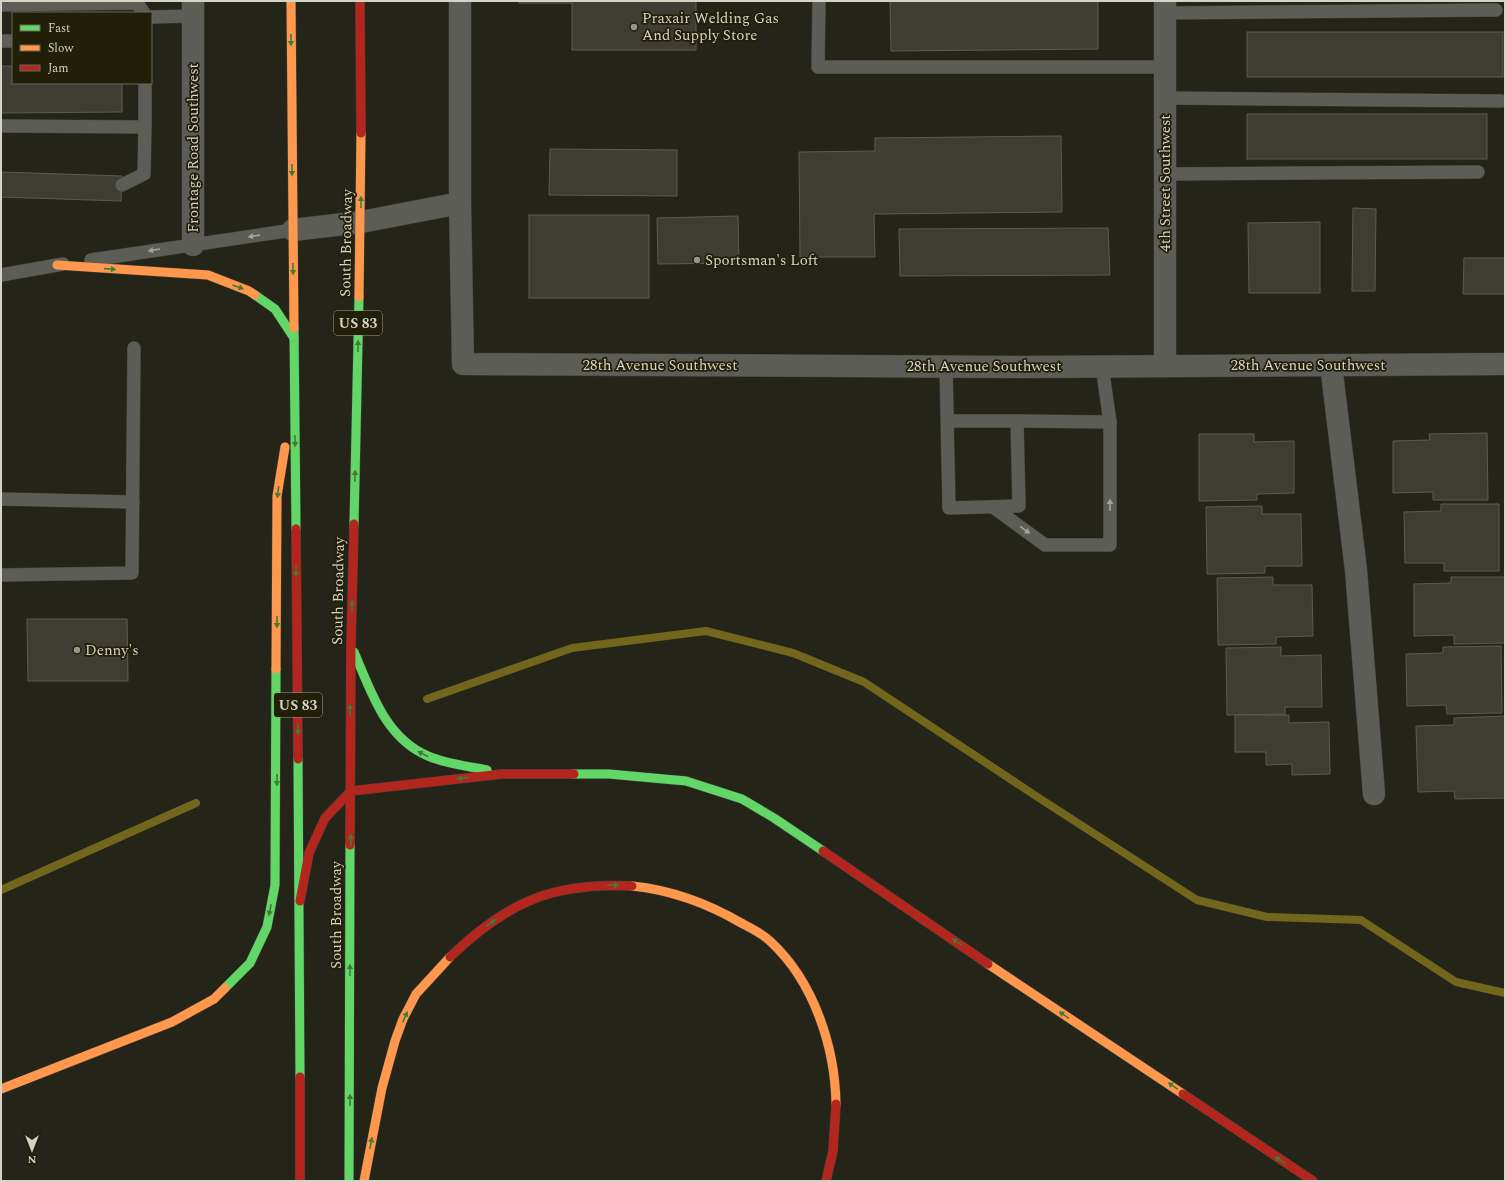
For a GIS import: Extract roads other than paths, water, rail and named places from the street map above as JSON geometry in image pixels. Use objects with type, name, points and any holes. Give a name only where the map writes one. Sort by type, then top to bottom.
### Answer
[{"type":"highway","name":"US 83","points":[[291,1],[292,230],[300,901],[300,1181]]},
{"type":"highway","name":"South Broadway","points":[[350,1181],[351,645],[361,222],[360,1]]},
{"type":"highway","points":[[57,265],[208,275],[249,291],[275,309],[294,338]]},
{"type":"highway","points":[[1,1089],[172,1022],[214,999],[250,963],[267,927],[275,885],[277,496],[295,384]]},
{"type":"highway","points":[[351,645],[385,721],[404,743],[428,756],[502,774]]},
{"type":"highway","points":[[300,901],[309,853],[325,818],[351,791],[502,774],[609,774],[686,781],[742,799],[816,844],[1115,1050],[1160,1077],[1266,1151],[1313,1181]]},
{"type":"highway","points":[[364,1181],[388,1066],[398,1032],[414,997],[461,945],[490,922],[530,899],[584,885],[630,885],[692,898],[725,913],[760,934],[776,946],[811,996],[830,1052],[835,1084],[836,1119],[834,1154],[826,1181]]},
{"type":"street","points":[[292,230],[361,222],[460,203],[460,1]]},
{"type":"street","name":"4th Street Southwest","points":[[1165,7],[1165,366]]},
{"type":"street","name":"Frontage Road Southwest","points":[[193,9],[193,245]]},
{"type":"street","name":"28th Avenue Southwest","points":[[460,203],[463,364],[946,366],[1505,364]]},
{"type":"street","points":[[1331,365],[1356,570],[1374,794]]},
{"type":"lane","points":[[819,1],[818,67],[1165,67]]},
{"type":"lane","points":[[1,5],[137,3],[143,12]]},
{"type":"lane","points":[[1165,7],[1496,10]]},
{"type":"lane","points":[[152,17],[193,9]]},
{"type":"lane","points":[[1,41],[12,41]]},
{"type":"lane","points":[[122,186],[144,174],[145,84]]},
{"type":"lane","points":[[1165,98],[1501,101]]},
{"type":"lane","points":[[1,126],[145,127]]},
{"type":"lane","points":[[1166,174],[1478,172]]},
{"type":"lane","points":[[193,245],[292,230]]},
{"type":"lane","name":"Frontage Road Southwest","points":[[1,275],[57,265],[193,245]]},
{"type":"lane","points":[[1,575],[132,573],[134,348]]},
{"type":"lane","points":[[946,366],[949,508],[1019,506],[1017,420]]},
{"type":"lane","points":[[993,507],[1045,545],[1110,545],[1110,422],[1102,366]]},
{"type":"lane","points":[[948,420],[1110,422]]},
{"type":"lane","points":[[1,499],[133,502]]},
{"type":"waterway","points":[[427,699],[572,648],[706,631],[793,653],[864,682],[1039,798],[1197,900],[1267,917],[1361,920],[1456,982],[1505,993]]},
{"type":"waterway","points":[[1,890],[196,803]]},
{"type":"place","name":"Praxair Welding Gas And Supply Store","points":[[634,27]]},
{"type":"place","name":"Sportsman's Loft","points":[[697,260]]},
{"type":"place","name":"Denny's","points":[[77,650]]}]
